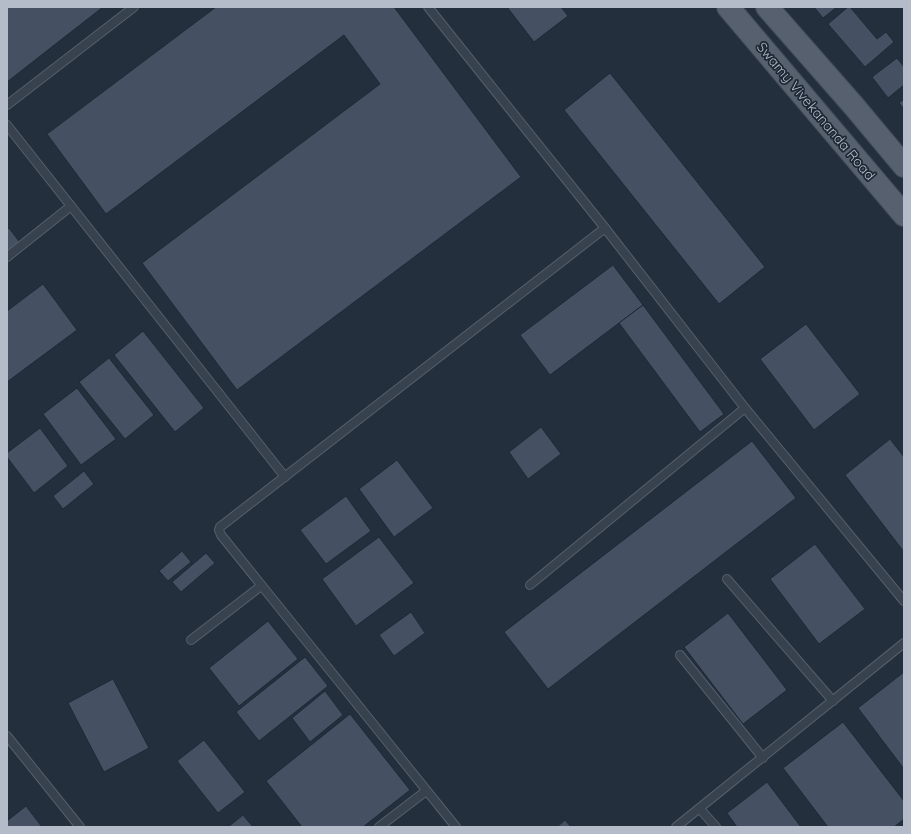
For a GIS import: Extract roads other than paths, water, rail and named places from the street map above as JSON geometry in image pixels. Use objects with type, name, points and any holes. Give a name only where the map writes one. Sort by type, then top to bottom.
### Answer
[{"type":"main road","name":"Swamy Vivekananda Road","points":[[728,7],[904,214]]},
{"type":"main road","points":[[767,7],[904,166]]},
{"type":"lane","points":[[7,105],[134,7]]},
{"type":"lane","points":[[428,7],[605,228],[745,408],[904,601]]},
{"type":"lane","points":[[7,125],[285,477]]},
{"type":"lane","points":[[7,257],[71,206]]},
{"type":"lane","points":[[456,827],[261,586],[221,535],[219,530],[220,527],[605,228]]},
{"type":"lane","points":[[530,585],[745,408]]},
{"type":"lane","points":[[727,579],[833,701]]},
{"type":"lane","points":[[191,640],[261,586]]},
{"type":"lane","points":[[676,827],[904,643]]},
{"type":"lane","points":[[680,655],[763,758]]},
{"type":"lane","points":[[7,736],[80,827]]},
{"type":"lane","points":[[379,827],[426,791]]},
{"type":"lane","points":[[700,809],[716,827]]}]
